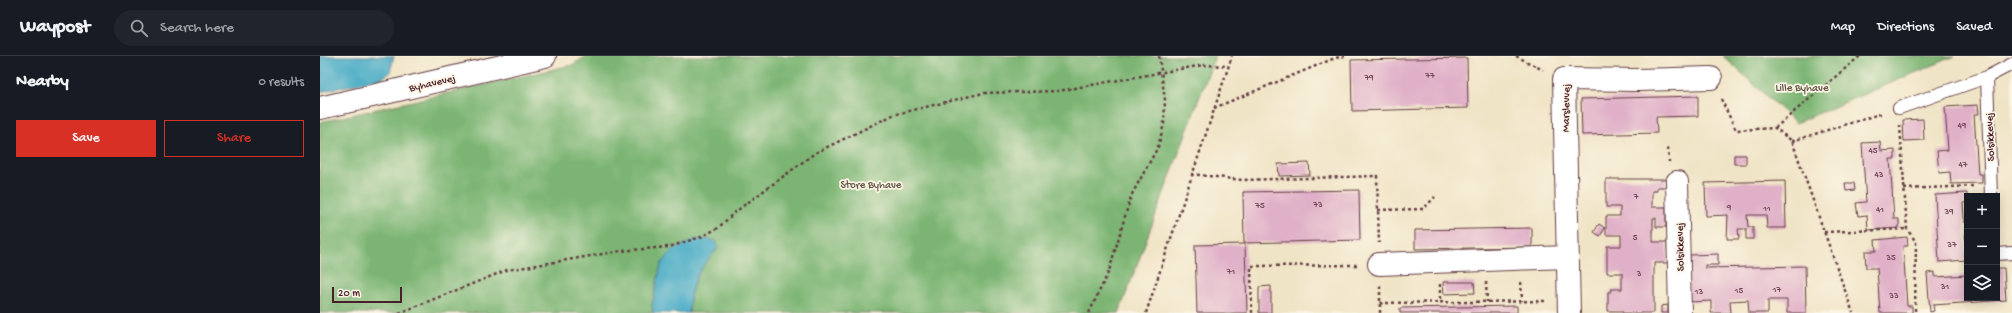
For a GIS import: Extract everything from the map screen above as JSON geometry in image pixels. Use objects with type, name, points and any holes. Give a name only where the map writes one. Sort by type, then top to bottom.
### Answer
[{"type":"street","name":"Byhavevej","points":[[320,108],[545,56]]},
{"type":"street","name":"Marslevvej","points":[[1569,307],[1564,80],[1711,78]]},
{"type":"street","name":"Solsikkevej","points":[[1677,182],[1680,313]]},
{"type":"street","points":[[1379,264],[1567,257]]},
{"type":"lane","points":[[1899,108],[1987,77],[2012,64]]},
{"type":"lane","name":"Solsikkevej","points":[[1987,77],[1991,191]]},
{"type":"lane","points":[[2000,254],[2012,254]]},
{"type":"path","points":[[1089,313],[1109,271],[1131,196],[1158,147],[1164,124],[1165,100],[1159,56]]},
{"type":"path","points":[[1146,313],[1191,174],[1232,56]]},
{"type":"path","points":[[1214,108],[1335,58],[1345,56]]},
{"type":"path","points":[[1516,56],[1564,80]]},
{"type":"path","points":[[1711,78],[1736,130],[1775,128],[1860,56]]},
{"type":"path","points":[[399,313],[506,270],[621,251],[669,248],[701,237],[718,228],[735,212],[815,153],[893,115],[983,93],[1058,91],[1203,66],[1228,66]]},
{"type":"path","points":[[1792,141],[1899,108],[1907,229],[1916,242],[1915,313]]},
{"type":"path","points":[[1775,128],[1792,141],[1853,313]]},
{"type":"path","points":[[1191,174],[1242,180],[1377,176],[1380,313]]},
{"type":"path","points":[[1904,189],[1991,191]]},
{"type":"path","points":[[1378,210],[1423,209],[1435,196]]},
{"type":"path","points":[[1824,232],[1907,229]]},
{"type":"path","points":[[1252,313],[1251,266],[1379,264]]},
{"type":"path","points":[[1380,303],[1569,307]]},
{"type":"green space","name":"Store Byhave","points":[[587,56],[1215,56],[1119,313],[689,313],[689,303],[696,278],[705,263],[718,248],[661,264],[652,305],[653,313],[320,313],[320,122],[572,65]]},
{"type":"green space","name":"Lille Byhave","points":[[1723,56],[1955,56],[1796,123]]},
{"type":"water","points":[[320,56],[394,56],[390,73],[380,79],[320,92]]},
{"type":"water","points":[[707,239],[716,241],[718,248],[705,263],[696,278],[689,303],[689,313],[653,313],[652,305],[661,264],[673,250],[694,240]]},
{"type":"building","points":[[1467,58],[1468,108],[1352,111],[1351,60]]},
{"type":"building","points":[[1698,96],[1698,116],[1656,117],[1657,133],[1582,135],[1581,99]]},
{"type":"building","points":[[1978,105],[1979,114],[1974,114],[1978,174],[1982,174],[1982,183],[1951,184],[1950,172],[1939,173],[1937,151],[1948,150],[1945,107]]},
{"type":"building","points":[[1923,119],[1924,140],[1904,141],[1903,120]]},
{"type":"building","points":[[1880,142],[1881,151],[1895,150],[1895,159],[1890,159],[1894,219],[1899,219],[1899,228],[1868,230],[1867,215],[1858,216],[1856,203],[1866,202],[1862,143]]},
{"type":"building","points":[[1734,155],[1746,155],[1746,164],[1734,164]]},
{"type":"building","points":[[1309,163],[1310,175],[1279,176],[1278,164]]},
{"type":"building","points":[[1606,179],[1666,179],[1666,187],[1657,187],[1657,191],[1652,191],[1652,207],[1666,207],[1666,227],[1656,227],[1656,218],[1653,218],[1653,242],[1667,242],[1668,263],[1654,263],[1654,313],[1622,313],[1622,311],[1608,311],[1608,292],[1611,292],[1611,289],[1622,289],[1622,273],[1607,273],[1607,246],[1621,246],[1621,235],[1606,235],[1606,216],[1620,216],[1620,207],[1606,207]]},
{"type":"building","points":[[1785,181],[1786,228],[1767,228],[1766,215],[1747,215],[1748,227],[1753,227],[1753,239],[1746,239],[1746,229],[1738,229],[1739,239],[1727,239],[1728,215],[1706,216],[1705,183]]},
{"type":"building","points":[[1845,183],[1854,183],[1855,190],[1846,191]]},
{"type":"building","points":[[1359,190],[1360,240],[1244,243],[1243,192]]},
{"type":"building","points":[[1964,193],[1964,260],[1939,262],[1935,195]]},
{"type":"building","points":[[1599,224],[1605,228],[1600,236],[1594,232]]},
{"type":"building","points":[[1532,228],[1532,247],[1415,249],[1415,230]]},
{"type":"building","points":[[1907,237],[1908,246],[1903,246],[1907,306],[1912,306],[1912,313],[1880,313],[1877,268],[1866,268],[1865,251],[1876,251],[1875,240]]},
{"type":"building","points":[[1245,244],[1247,313],[1197,313],[1195,245]]},
{"type":"building","points":[[1718,254],[1718,265],[1705,265],[1705,268],[1805,266],[1806,313],[1787,313],[1787,300],[1768,300],[1768,313],[1749,313],[1748,300],[1730,301],[1731,313],[1711,313],[1711,301],[1688,302],[1690,255]]},
{"type":"building","points":[[2000,268],[2004,268],[2006,300],[2000,300]]},
{"type":"building","points":[[1935,272],[1935,277],[1964,275],[1964,301],[1991,301],[1933,305],[1934,311],[1930,312],[1927,273]]},
{"type":"building","points":[[1443,282],[1474,282],[1475,293],[1444,294]]},
{"type":"building","points":[[1271,286],[1271,313],[1259,313],[1259,287]]},
{"type":"building","points":[[1668,305],[1668,313],[1661,313],[1661,306]]},
{"type":"building","points":[[1517,306],[1517,313],[1400,313],[1400,308]]}]
